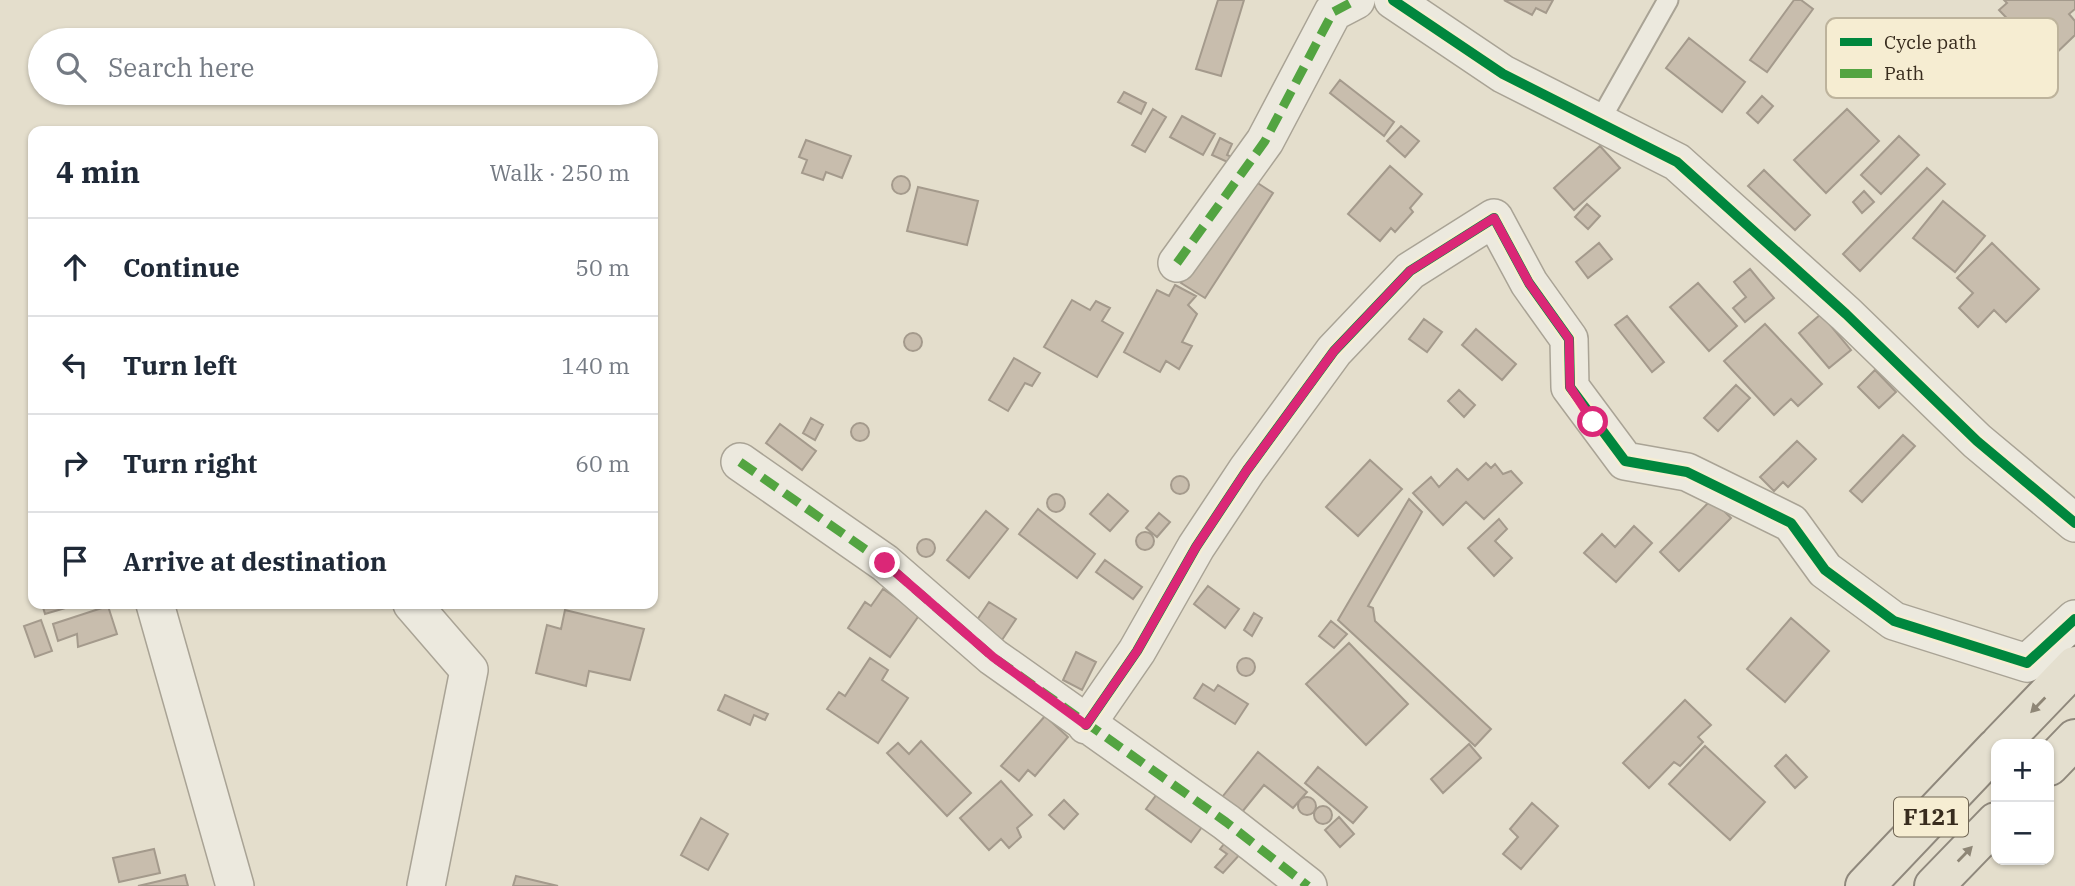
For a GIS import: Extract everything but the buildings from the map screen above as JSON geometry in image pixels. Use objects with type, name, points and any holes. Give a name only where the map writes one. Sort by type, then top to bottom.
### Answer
[{"type":"main road","points":[[2005,739],[2075,666]]},
{"type":"main road","points":[[2054,761],[2075,739]]},
{"type":"main road","name":"F121","points":[[1866,886],[1991,753]]},
{"type":"main road","name":"F121","points":[[1934,886],[1991,827]]},
{"type":"street","points":[[1177,263],[1265,141],[1333,12],[1356,0]]},
{"type":"street","points":[[1393,0],[1503,74],[1677,162],[1836,305],[1977,441],[2075,523]]},
{"type":"street","points":[[1086,725],[1137,651],[1210,525],[1334,351],[1410,271],[1494,218],[1529,283],[1569,339],[1570,387],[1625,461],[1687,472],[1791,523],[1825,570],[1894,621],[2027,663],[2075,619]]},
{"type":"street","points":[[740,462],[885,563],[993,657],[1226,822],[1308,886]]},
{"type":"street","points":[[156,609],[235,886]]},
{"type":"street","points":[[416,609],[469,670],[426,886]]},
{"type":"lane","points":[[1599,122],[1668,0]]},
{"type":"marked path","points":[[1177,263],[1265,141],[1333,12],[1356,0]]},
{"type":"marked path","points":[[740,462],[885,563],[993,657],[1226,822],[1308,886]]},
{"type":"cycle path","points":[[1393,0],[1503,74],[1677,162],[1846,314],[1977,441],[2075,523]]},
{"type":"cycle path","points":[[1086,725],[1137,651],[1196,547],[1247,470],[1334,351],[1410,271],[1494,218],[1529,283],[1569,339],[1570,387],[1625,461],[1687,472],[1791,523],[1825,570],[1894,621],[2027,663],[2075,619]]},
{"type":"route","points":[[885,563],[993,657],[1086,725],[1137,651],[1196,547],[1247,470],[1334,351],[1410,271],[1494,218],[1529,283],[1569,339],[1570,387],[1593,422]]}]
